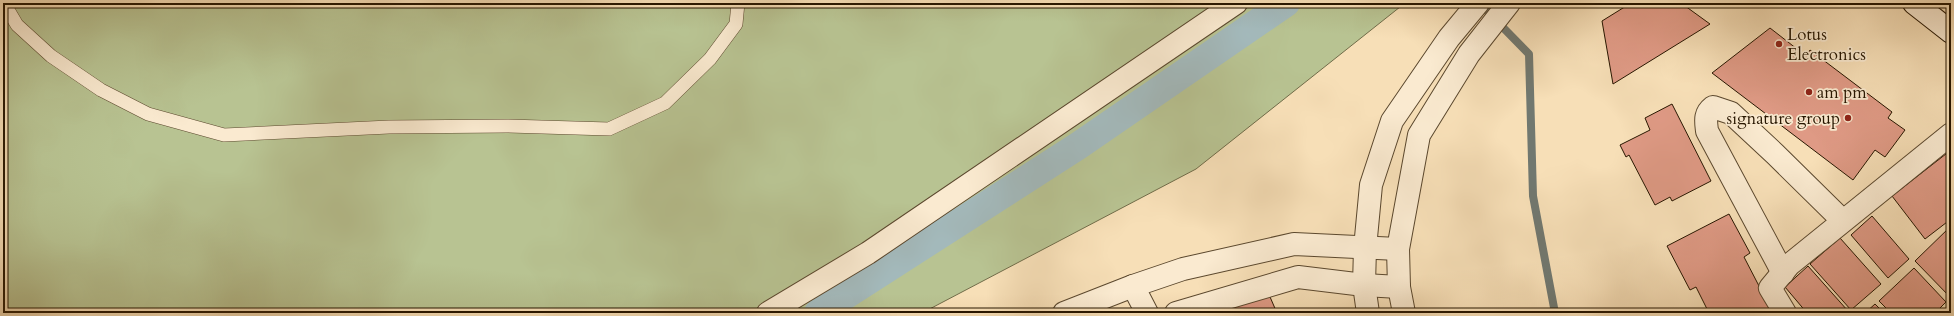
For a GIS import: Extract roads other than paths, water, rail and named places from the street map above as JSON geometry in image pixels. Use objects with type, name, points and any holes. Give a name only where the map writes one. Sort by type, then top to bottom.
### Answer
[{"type":"street","points":[[768,313],[868,253],[1236,3]]},
{"type":"street","points":[[1368,313],[1364,285],[1365,248],[1371,185],[1392,121],[1449,38],[1478,3]]},
{"type":"street","points":[[1404,313],[1398,287],[1398,249],[1420,135],[1469,54],[1509,3]]},
{"type":"street","points":[[1914,3],[1951,32]]},
{"type":"street","points":[[1783,273],[1707,131],[1706,117],[1713,107],[1731,113],[1842,220]]},
{"type":"street","points":[[1785,313],[1770,288],[1789,265],[1842,220],[1951,134]]},
{"type":"street","points":[[1064,313],[1133,286],[1183,270],[1294,244],[1398,249]]},
{"type":"street","points":[[1176,313],[1298,277],[1364,285],[1398,287]]},
{"type":"street","points":[[1133,286],[1147,313]]},
{"type":"lane","points":[[4,3],[17,25],[51,56],[101,90],[148,114],[224,135],[389,127],[508,126],[609,129],[664,103],[710,59],[736,24],[738,3]]},
{"type":"waterway","points":[[818,313],[1078,146],[1286,3]]},
{"type":"waterway","points":[[1479,3],[1529,54],[1533,196],[1555,313]]},
{"type":"place","name":"Lotus Electronics","points":[[1779,44]]},
{"type":"place","name":"am pm","points":[[1809,92]]},
{"type":"place","name":"signature group","points":[[1848,118]]}]
